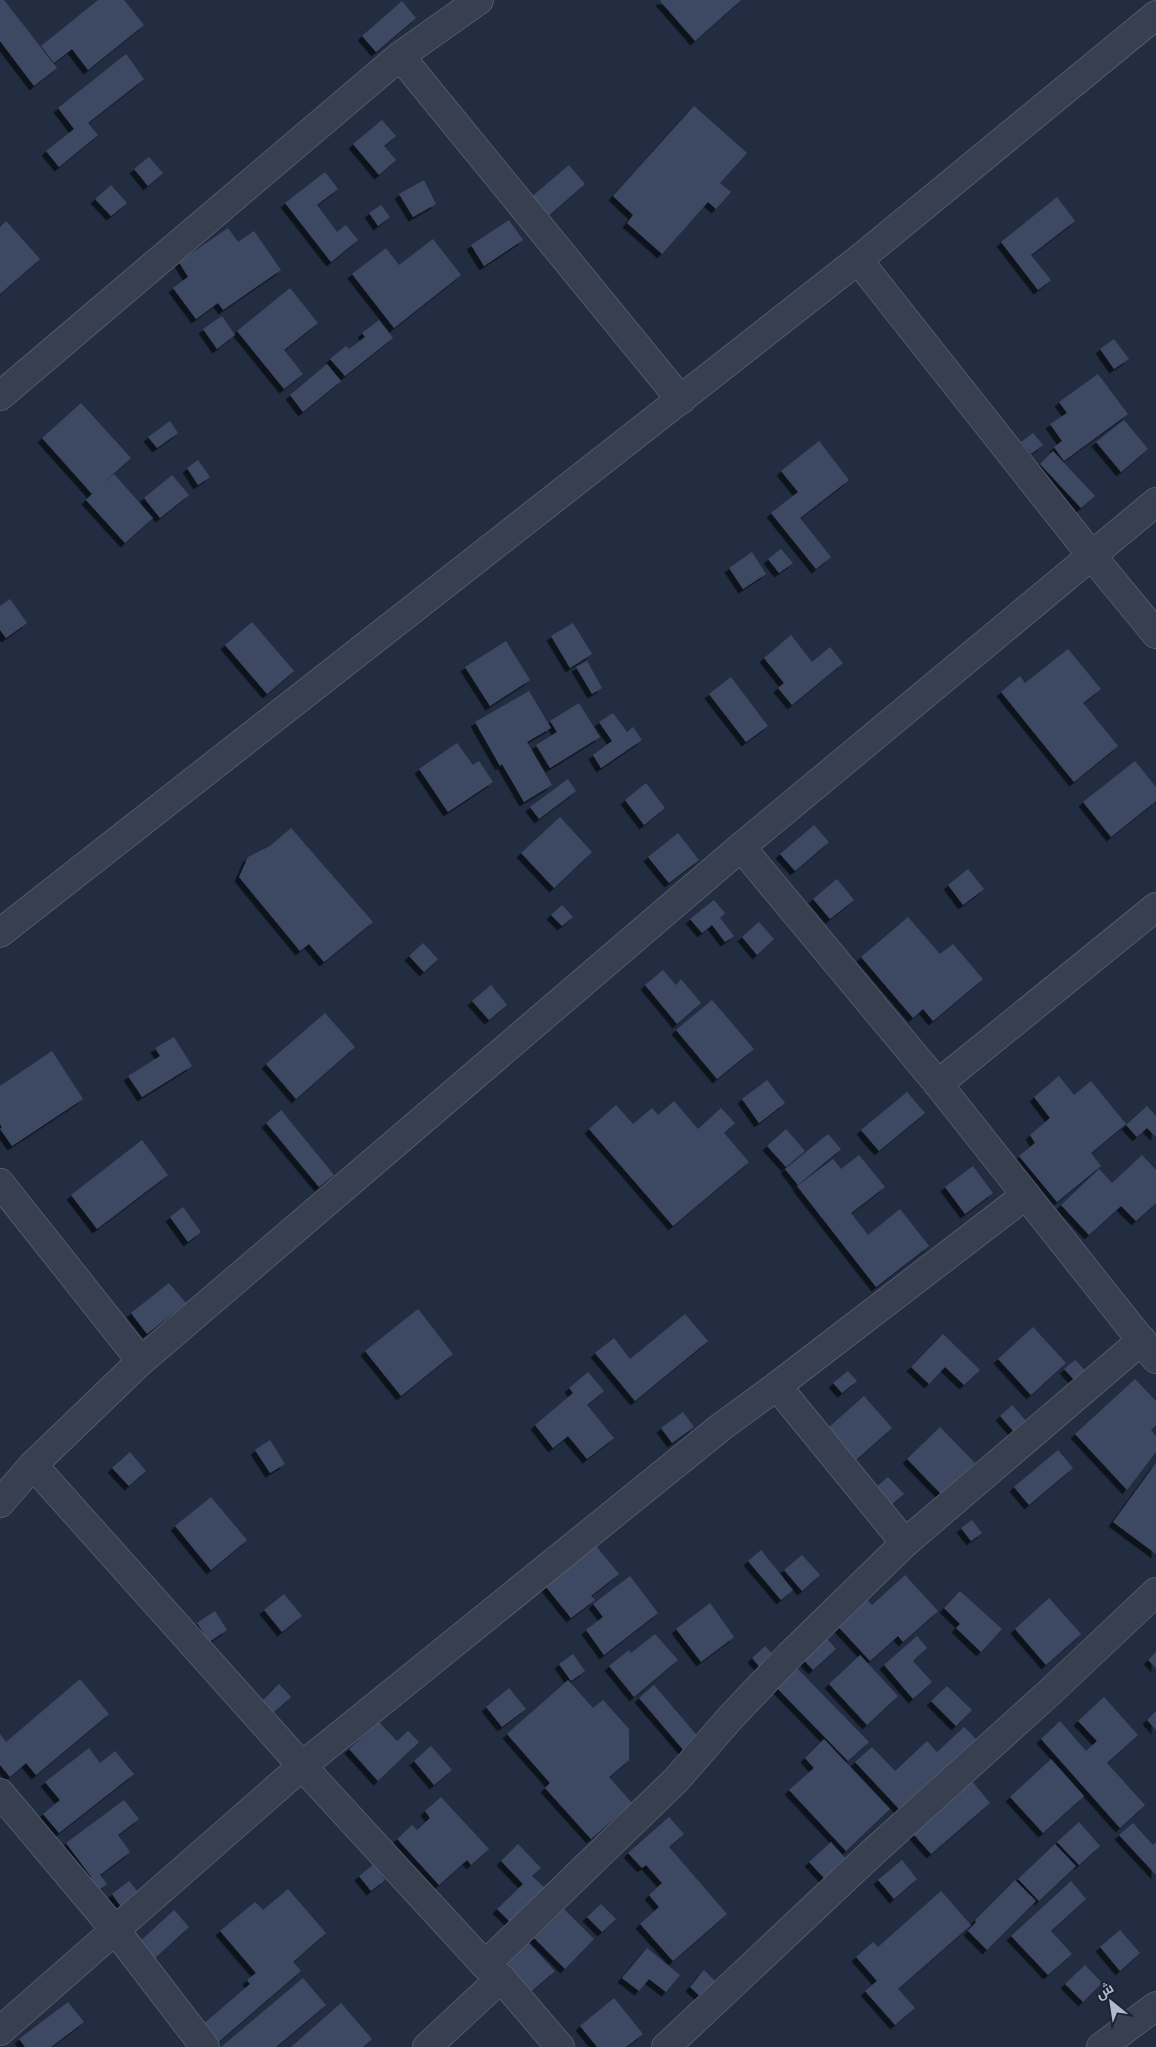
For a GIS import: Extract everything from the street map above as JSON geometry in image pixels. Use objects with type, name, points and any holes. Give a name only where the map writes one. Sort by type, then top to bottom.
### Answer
[{"type":"street","points":[[0,396],[400,56],[479,0]]},
{"type":"street","points":[[0,933],[858,260],[1156,15]]},
{"type":"street","points":[[400,56],[681,400]]},
{"type":"street","points":[[858,260],[1156,634]]},
{"type":"street","points":[[0,1503],[33,1465],[141,1361],[741,847],[1156,502]]},
{"type":"street","points":[[426,2047],[493,1971],[676,1780],[731,1717],[789,1656],[905,1543],[1150,1345],[1026,1195],[938,1084],[741,847]]},
{"type":"street","points":[[938,1084],[1156,907]]},
{"type":"street","points":[[0,1183],[141,1361]]},
{"type":"street","points":[[0,2031],[302,1766],[721,1427],[1026,1195]]},
{"type":"street","points":[[777,1386],[905,1543]]},
{"type":"street","points":[[33,1465],[302,1766],[493,1971],[560,2047]]},
{"type":"street","points":[[666,2047],[871,1854],[1050,1692],[1156,1592]]},
{"type":"street","points":[[0,1793],[116,1931],[205,2047]]},
{"type":"street","points":[[1101,2047],[1156,2006]]},
{"type":"building","points":[[0,0],[4,0],[57,68],[34,86],[0,41]]},
{"type":"building","points":[[98,0],[124,0],[144,25],[88,70],[72,49],[54,63],[41,46]]},
{"type":"building","points":[[661,0],[741,0],[695,41]]},
{"type":"building","points":[[402,1],[416,18],[376,52],[362,36]]},
{"type":"building","points":[[126,54],[144,79],[88,123],[98,135],[59,167],[46,151],[74,129],[58,108]]},
{"type":"building","points":[[694,106],[747,153],[720,183],[731,192],[716,209],[708,202],[662,254],[627,223],[633,215],[613,196]]},
{"type":"building","points":[[382,120],[396,136],[384,146],[396,160],[379,175],[353,144]]},
{"type":"building","points":[[149,157],[163,173],[148,186],[134,169]]},
{"type":"building","points":[[569,165],[585,184],[546,218],[529,199]]},
{"type":"building","points":[[325,172],[338,189],[317,205],[337,232],[346,225],[358,240],[331,262],[285,203]]},
{"type":"building","points":[[424,180],[436,204],[413,217],[399,194]]},
{"type":"building","points":[[111,185],[127,203],[111,216],[95,199]]},
{"type":"building","points":[[1057,197],[1075,221],[1031,255],[1051,280],[1038,290],[1001,242]]},
{"type":"building","points":[[381,205],[390,217],[378,226],[369,213]]},
{"type":"building","points":[[509,220],[523,240],[484,266],[471,245]]},
{"type":"building","points":[[6,221],[40,259],[0,294],[0,227]]},
{"type":"building","points":[[228,228],[238,242],[254,231],[281,270],[223,310],[218,303],[196,319],[173,288],[188,277],[179,262]]},
{"type":"building","points":[[433,239],[461,275],[394,328],[352,274],[386,248],[399,265]]},
{"type":"building","points":[[290,288],[318,323],[284,350],[303,374],[284,389],[237,331]]},
{"type":"building","points":[[222,316],[235,335],[217,349],[203,329]]},
{"type":"building","points":[[379,320],[393,338],[345,376],[330,359],[346,346],[349,349],[365,337],[362,333]]},
{"type":"building","points":[[1114,339],[1129,359],[1114,369],[1100,349]]},
{"type":"building","points":[[327,364],[341,381],[303,412],[290,395]]},
{"type":"building","points":[[1098,374],[1128,414],[1064,461],[1054,447],[1062,441],[1050,424],[1067,413],[1059,402]]},
{"type":"building","points":[[81,403],[131,458],[99,487],[114,474],[153,518],[125,543],[86,500],[92,494],[42,438]]},
{"type":"building","points":[[1124,420],[1148,449],[1121,472],[1096,442]]},
{"type":"building","points":[[170,421],[178,433],[157,448],[148,437]]},
{"type":"building","points":[[1033,433],[1043,445],[1031,454],[1021,442]]},
{"type":"building","points":[[819,441],[849,480],[800,518],[831,557],[816,569],[771,513],[798,492],[781,471]]},
{"type":"building","points":[[1053,451],[1095,496],[1081,508],[1040,464]]},
{"type":"building","points":[[198,460],[210,477],[198,485],[187,468]]},
{"type":"building","points":[[172,475],[189,495],[160,518],[144,498]]},
{"type":"building","points":[[781,549],[793,563],[779,573],[768,559]]},
{"type":"building","points":[[752,552],[766,574],[743,589],[729,568]]},
{"type":"building","points":[[10,599],[27,623],[6,638],[0,630],[0,606]]},
{"type":"building","points":[[252,622],[294,671],[267,694],[225,645]]},
{"type":"building","points":[[573,623],[592,654],[570,668],[551,636]]},
{"type":"building","points":[[791,635],[812,662],[830,647],[843,663],[792,705],[778,688],[784,683],[764,658]]},
{"type":"building","points":[[506,641],[530,680],[490,706],[465,667]]},
{"type":"building","points":[[1068,649],[1101,689],[1083,703],[1118,746],[1074,782],[1001,692],[1020,676],[1025,683]]},
{"type":"building","points":[[587,661],[602,688],[592,694],[576,667]]},
{"type":"building","points":[[731,677],[768,726],[746,742],[709,694]]},
{"type":"building","points":[[529,691],[551,728],[527,742],[552,785],[524,802],[502,764],[500,766],[475,722]]},
{"type":"building","points":[[579,703],[600,737],[550,768],[536,745],[557,732],[550,721]]},
{"type":"building","points":[[613,713],[627,732],[633,727],[642,740],[601,768],[593,755],[612,741],[599,722]]},
{"type":"building","points":[[457,743],[473,765],[479,761],[493,782],[448,812],[419,769]]},
{"type":"building","points":[[1135,761],[1156,787],[1156,801],[1111,837],[1083,802]]},
{"type":"building","points":[[568,779],[576,791],[539,819],[530,807]]},
{"type":"building","points":[[646,783],[665,808],[644,825],[625,800]]},
{"type":"building","points":[[560,817],[592,852],[554,888],[521,853]]},
{"type":"building","points":[[814,825],[829,842],[795,871],[780,854]]},
{"type":"building","points":[[291,828],[373,922],[324,962],[309,944],[300,951],[239,877],[248,857],[270,846]]},
{"type":"building","points":[[678,833],[699,860],[669,883],[648,857]]},
{"type":"building","points":[[968,869],[984,889],[963,905],[948,885]]},
{"type":"building","points":[[837,879],[854,900],[830,919],[813,899]]},
{"type":"building","points":[[714,900],[725,913],[720,918],[734,936],[725,942],[712,925],[702,933],[690,919]]},
{"type":"building","points":[[562,905],[573,917],[562,926],[551,915]]},
{"type":"building","points":[[908,917],[940,954],[953,944],[983,979],[933,1021],[923,1009],[913,1018],[861,957]]},
{"type":"building","points":[[759,922],[774,939],[757,955],[742,937]]},
{"type":"building","points":[[423,943],[438,959],[424,972],[409,956]]},
{"type":"building","points":[[663,970],[676,985],[681,979],[701,1003],[677,1024],[645,985]]},
{"type":"building","points":[[491,985],[507,1005],[489,1020],[472,1001]]},
{"type":"building","points":[[712,1000],[754,1049],[717,1079],[676,1030]]},
{"type":"building","points":[[325,1013],[355,1047],[296,1099],[266,1064]]},
{"type":"building","points":[[174,1037],[192,1066],[142,1097],[128,1076],[160,1056],[155,1048]]},
{"type":"building","points":[[52,1051],[83,1099],[12,1146],[0,1129],[2,1127],[0,1124],[0,1086]]},
{"type":"building","points":[[1059,1076],[1074,1095],[1091,1081],[1126,1124],[1091,1153],[1101,1166],[1057,1202],[1019,1156],[1035,1143],[1030,1135],[1050,1118],[1034,1097]]},
{"type":"building","points":[[767,1080],[785,1103],[759,1123],[742,1099]]},
{"type":"building","points":[[907,1092],[925,1113],[879,1151],[861,1130]]},
{"type":"building","points":[[674,1101],[698,1129],[721,1108],[735,1123],[724,1133],[749,1162],[673,1226],[589,1129],[616,1105],[633,1124],[652,1108],[658,1115]]},
{"type":"building","points":[[1147,1106],[1156,1116],[1156,1135],[1147,1128],[1137,1137],[1126,1125]]},
{"type":"building","points":[[281,1110],[334,1175],[319,1187],[266,1123]]},
{"type":"building","points":[[786,1129],[805,1151],[786,1167],[767,1146]]},
{"type":"building","points":[[828,1134],[841,1149],[798,1185],[785,1169]]},
{"type":"building","points":[[142,1140],[168,1175],[97,1229],[71,1195]]},
{"type":"building","points":[[859,1155],[885,1187],[851,1213],[868,1235],[900,1209],[929,1246],[876,1287],[797,1186],[833,1159],[841,1169]]},
{"type":"building","points":[[1142,1155],[1156,1170],[1156,1203],[1136,1221],[1121,1206],[1089,1235],[1061,1205],[1099,1169],[1112,1183]]},
{"type":"building","points":[[973,1166],[993,1193],[965,1214],[945,1187]]},
{"type":"building","points":[[183,1207],[201,1232],[188,1242],[170,1217]]},
{"type":"building","points":[[169,1283],[186,1303],[147,1334],[131,1313]]},
{"type":"building","points":[[418,1309],[453,1354],[401,1396],[365,1351]]},
{"type":"building","points":[[685,1314],[708,1341],[635,1401],[595,1353],[614,1338],[630,1359]]},
{"type":"building","points":[[1033,1327],[1066,1363],[1031,1395],[998,1359]]},
{"type":"building","points":[[943,1334],[980,1370],[964,1385],[945,1367],[929,1384],[911,1367]]},
{"type":"building","points":[[1075,1360],[1087,1372],[1076,1382],[1064,1369]]},
{"type":"building","points":[[848,1371],[857,1381],[842,1393],[833,1383]]},
{"type":"building","points":[[588,1372],[604,1391],[587,1405],[614,1438],[587,1459],[568,1436],[553,1448],[535,1425],[573,1393],[569,1388]]},
{"type":"building","points":[[1135,1379],[1156,1401],[1156,1425],[1151,1430],[1156,1436],[1156,1452],[1127,1490],[1075,1434]]},
{"type":"building","points":[[864,1396],[892,1428],[848,1467],[820,1435]]},
{"type":"building","points":[[1012,1405],[1027,1422],[1015,1433],[1000,1416]]},
{"type":"building","points":[[683,1412],[694,1427],[672,1443],[661,1428]]},
{"type":"building","points":[[940,1427],[975,1463],[942,1495],[907,1459]]},
{"type":"building","points":[[270,1440],[285,1464],[270,1473],[255,1450]]},
{"type":"building","points":[[1058,1450],[1073,1468],[1029,1505],[1014,1487]]},
{"type":"building","points":[[130,1452],[146,1471],[129,1486],[112,1468]]},
{"type":"building","points":[[1156,1463],[1156,1554],[1113,1522]]},
{"type":"building","points":[[888,1477],[904,1494],[884,1511],[869,1493]]},
{"type":"building","points":[[211,1497],[247,1540],[211,1570],[175,1526]]},
{"type":"building","points":[[972,1520],[982,1533],[971,1541],[961,1528]]},
{"type":"building","points":[[596,1546],[619,1574],[591,1596],[595,1600],[571,1618],[546,1587]]},
{"type":"building","points":[[761,1550],[793,1590],[781,1600],[748,1561]]},
{"type":"building","points":[[802,1555],[820,1575],[802,1591],[784,1570]]},
{"type":"building","points":[[905,1575],[938,1611],[903,1642],[898,1636],[870,1661],[832,1620],[861,1593],[872,1605]]},
{"type":"building","points":[[630,1576],[658,1613],[604,1655],[586,1630],[603,1617],[593,1604]]},
{"type":"building","points":[[960,1591],[1002,1629],[981,1652],[956,1628],[960,1624],[944,1608]]},
{"type":"building","points":[[284,1594],[302,1616],[282,1632],[264,1610]]},
{"type":"building","points":[[1049,1598],[1081,1634],[1046,1665],[1015,1629]]},
{"type":"building","points":[[710,1603],[734,1637],[701,1662],[676,1629]]},
{"type":"building","points":[[215,1611],[227,1630],[209,1642],[197,1623]]},
{"type":"building","points":[[822,1633],[836,1649],[813,1670],[799,1655]]},
{"type":"building","points":[[655,1634],[678,1660],[634,1697],[609,1666],[629,1650],[631,1653]]},
{"type":"building","points":[[917,1636],[927,1648],[913,1661],[932,1682],[913,1699],[884,1665]]},
{"type":"building","points":[[765,1646],[777,1659],[764,1672],[752,1658]]},
{"type":"building","points":[[1156,1652],[1156,1668],[1148,1660]]},
{"type":"building","points":[[573,1654],[585,1671],[571,1681],[559,1664]]},
{"type":"building","points":[[860,1655],[898,1696],[867,1725],[829,1684]]},
{"type":"building","points":[[790,1661],[869,1742],[848,1761],[770,1681]]},
{"type":"building","points":[[80,1679],[109,1714],[36,1775],[26,1763],[10,1777],[0,1765],[0,1734],[6,1742]]},
{"type":"building","points":[[568,1680],[593,1708],[603,1700],[629,1729],[629,1760],[609,1777],[632,1803],[591,1839],[545,1788],[550,1783],[507,1734]]},
{"type":"building","points":[[279,1684],[291,1697],[271,1715],[260,1703]]},
{"type":"building","points":[[654,1685],[700,1739],[685,1752],[639,1698]]},
{"type":"building","points":[[947,1686],[972,1710],[956,1726],[931,1701]]},
{"type":"building","points":[[509,1688],[526,1709],[502,1727],[486,1707]]},
{"type":"building","points":[[1104,1697],[1138,1735],[1107,1763],[1145,1805],[1120,1828],[1041,1739],[1060,1721],[1086,1751],[1097,1741],[1078,1721]]},
{"type":"building","points":[[1156,1711],[1156,1730],[1147,1720]]},
{"type":"building","points":[[379,1722],[397,1741],[408,1731],[419,1742],[378,1781],[349,1749]]},
{"type":"building","points":[[964,1727],[976,1739],[899,1809],[855,1762],[872,1747],[895,1771],[927,1741],[937,1752]]},
{"type":"building","points":[[824,1739],[890,1809],[846,1851],[789,1790],[814,1768],[805,1758]]},
{"type":"building","points":[[431,1746],[452,1770],[434,1785],[414,1761]]},
{"type":"building","points":[[89,1748],[100,1763],[115,1751],[134,1774],[59,1833],[43,1814],[60,1800],[45,1782]]},
{"type":"building","points":[[1051,1759],[1084,1796],[1043,1833],[1010,1797]]},
{"type":"building","points":[[967,1775],[990,1803],[931,1854],[907,1827]]},
{"type":"building","points":[[441,1797],[489,1849],[471,1865],[467,1860],[439,1885],[397,1839],[412,1825],[417,1830],[430,1818],[425,1811]]},
{"type":"building","points":[[124,1800],[139,1819],[118,1835],[130,1852],[100,1875],[107,1884],[92,1895],[83,1885],[92,1878],[66,1843]]},
{"type":"building","points":[[669,1817],[684,1834],[669,1847],[727,1914],[673,1961],[640,1924],[659,1907],[649,1895],[662,1883],[646,1865],[642,1868],[628,1853]]},
{"type":"building","points":[[1079,1822],[1100,1846],[1079,1865],[1057,1842]]},
{"type":"building","points":[[1133,1823],[1153,1845],[1156,1842],[1156,1875],[1119,1835]]},
{"type":"building","points":[[831,1842],[846,1859],[824,1878],[809,1862]]},
{"type":"building","points":[[518,1844],[541,1868],[532,1876],[546,1889],[511,1923],[497,1909],[523,1884],[501,1861]]},
{"type":"building","points":[[1055,1844],[1076,1866],[1039,1901],[1018,1879]]},
{"type":"building","points":[[902,1860],[917,1879],[894,1899],[878,1880]]},
{"type":"building","points":[[374,1864],[385,1880],[371,1891],[359,1876]]},
{"type":"building","points":[[1015,1880],[1036,1901],[987,1950],[968,1931],[976,1922],[975,1920]]},
{"type":"building","points":[[129,1881],[142,1897],[124,1911],[112,1894]]},
{"type":"building","points":[[1071,1881],[1086,1899],[1051,1931],[1072,1954],[1048,1975],[1011,1936]]},
{"type":"building","points":[[288,1889],[326,1933],[293,1962],[301,1971],[216,2044],[201,2026],[250,1984],[247,1980],[256,1973],[220,1931],[255,1902],[263,1910]]},
{"type":"building","points":[[941,1891],[971,1925],[898,1989],[915,2008],[895,2025],[865,1991],[877,1981],[856,1957],[873,1942],[878,1947]]},
{"type":"building","points":[[601,1904],[616,1919],[602,1932],[587,1917]]},
{"type":"building","points":[[564,1909],[594,1939],[565,1969],[534,1938]]},
{"type":"building","points":[[174,1910],[189,1927],[151,1962],[136,1945]]},
{"type":"building","points":[[1120,1930],[1140,1953],[1120,1971],[1100,1947]]},
{"type":"building","points":[[528,1942],[555,1971],[525,1997],[499,1969]]},
{"type":"building","points":[[647,1948],[680,1975],[666,1992],[649,1979],[639,1991],[622,1978]]},
{"type":"building","points":[[1085,1965],[1102,1983],[1083,2002],[1065,1984]]},
{"type":"building","points":[[704,1970],[719,1985],[705,2001],[690,1987]]},
{"type":"building","points":[[303,1978],[326,2005],[276,2047],[221,2047]]},
{"type":"building","points":[[614,1998],[643,2034],[626,2047],[597,2047],[580,2026]]},
{"type":"building","points":[[68,2002],[84,2022],[51,2047],[25,2047],[19,2039]]},
{"type":"building","points":[[341,2003],[372,2039],[363,2047],[291,2047]]}]
